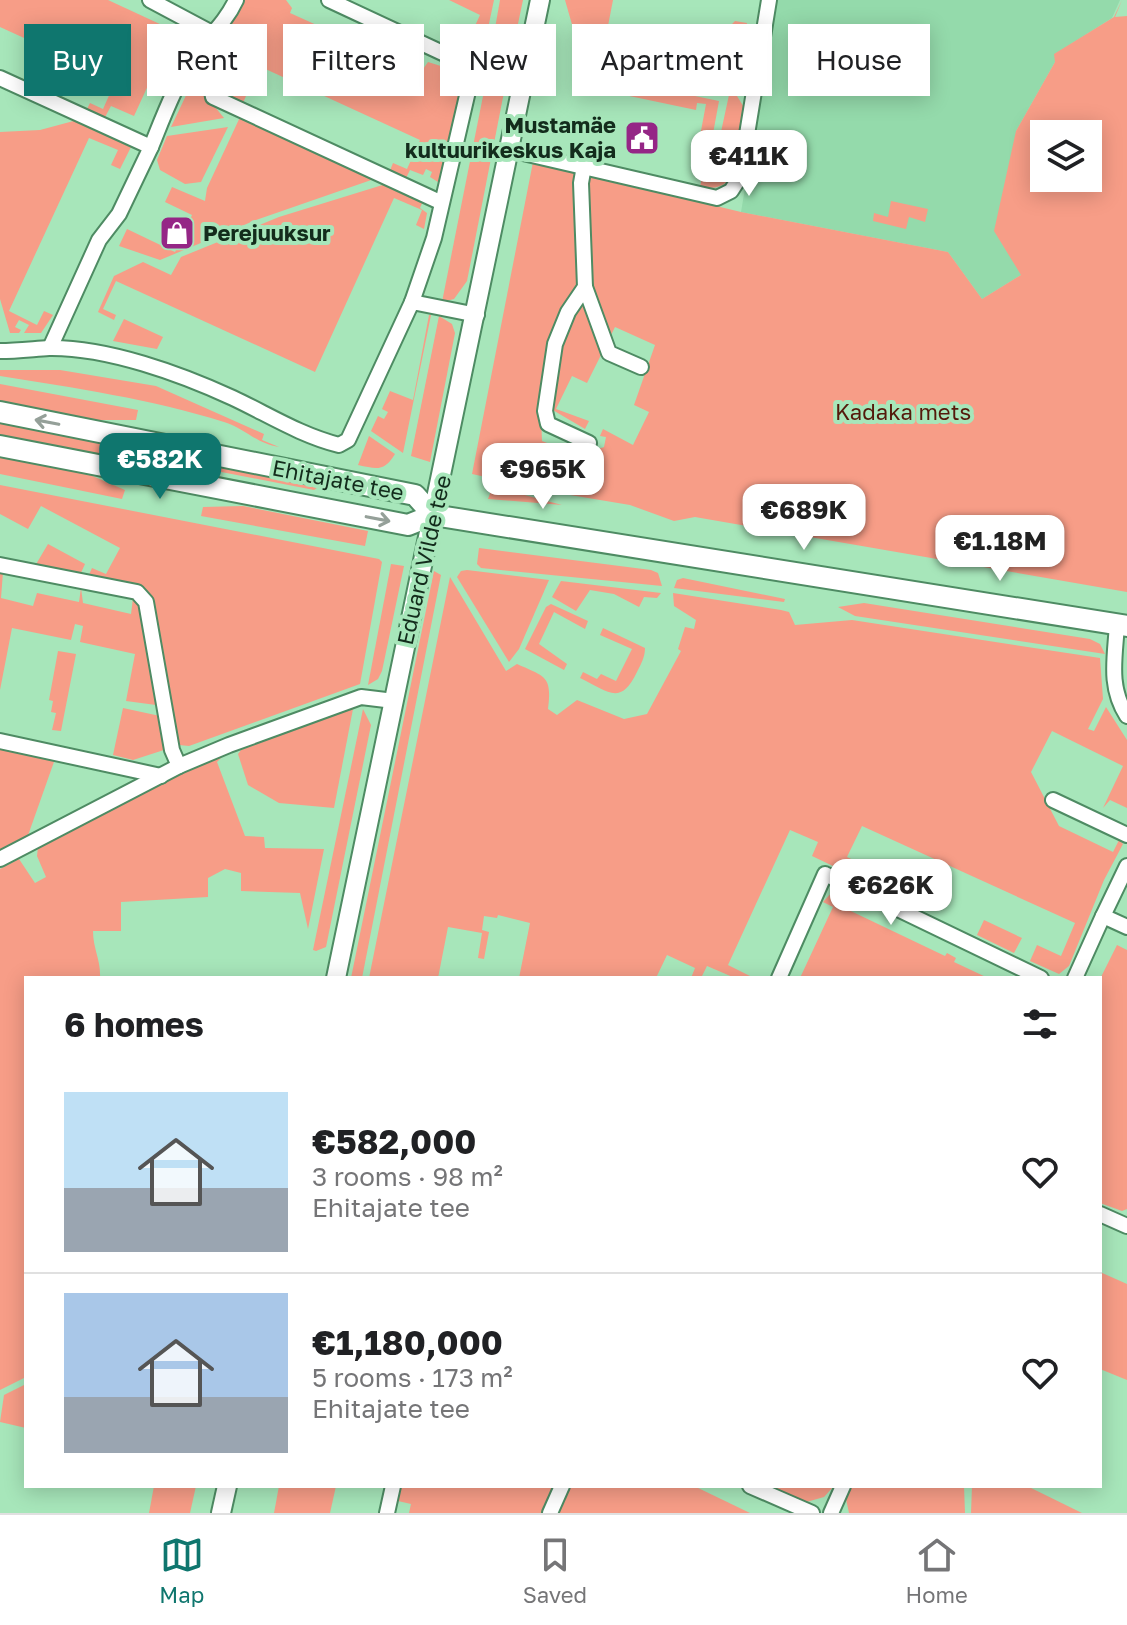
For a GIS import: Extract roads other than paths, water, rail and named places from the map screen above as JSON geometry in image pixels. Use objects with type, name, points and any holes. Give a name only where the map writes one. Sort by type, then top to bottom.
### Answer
[{"type":"main road","name":"Ehitajate tee","points":[[0,412],[415,495],[433,515]]},
{"type":"main road","name":"Ehitajate tee","points":[[0,446],[408,525],[433,515],[1122,625]]},
{"type":"main road","points":[[322,509],[329,478]]},
{"type":"street","points":[[150,0],[195,24]]},
{"type":"street","points":[[223,24],[236,0]]},
{"type":"street","points":[[0,351],[50,348],[100,355],[175,374],[231,397],[310,438],[339,445],[348,440],[412,302],[434,238],[440,202],[471,90],[469,68],[329,0]]},
{"type":"street","name":"Eduard Vilde tee","points":[[336,976],[477,315],[540,0]]},
{"type":"street","points":[[510,150],[717,198],[731,191],[740,177],[769,0]]},
{"type":"street","points":[[0,78],[151,147]]},
{"type":"street","points":[[50,348],[103,231],[119,214],[174,96]]},
{"type":"street","points":[[213,96],[440,202]]},
{"type":"street","points":[[584,166],[581,183],[585,287],[609,353],[641,367]]},
{"type":"street","points":[[585,287],[568,312],[555,344],[545,411],[548,424],[589,443]]},
{"type":"street","points":[[412,302],[477,315]]},
{"type":"street","points":[[0,565],[137,592],[146,602],[172,750],[179,766]]},
{"type":"street","points":[[1122,625],[1113,681],[1116,698],[1127,716]]},
{"type":"street","points":[[0,859],[179,766],[361,697],[394,701]]},
{"type":"street","points":[[0,741],[161,776]]},
{"type":"street","points":[[1053,800],[1127,835]]},
{"type":"street","points":[[1076,976],[1127,866]]},
{"type":"street","points":[[780,976],[825,874],[1037,976]]},
{"type":"street","points":[[1103,916],[1127,927]]},
{"type":"street","points":[[1102,1215],[1127,1226]]},
{"type":"street","points":[[221,1513],[227,1488]]},
{"type":"street","points":[[387,1513],[393,1488]]},
{"type":"street","points":[[550,1513],[561,1488]]},
{"type":"street","points":[[755,1488],[812,1513]]},
{"type":"street","points":[[831,1513],[842,1488]]},
{"type":"place","name":"Mustamäe kultuurikeskus Kaja","points":[[642,138]]},
{"type":"place","name":"Perejuuksur","points":[[177,233]]},
{"type":"park label","name":"Kadaka mets","points":[[903,412]]}]
